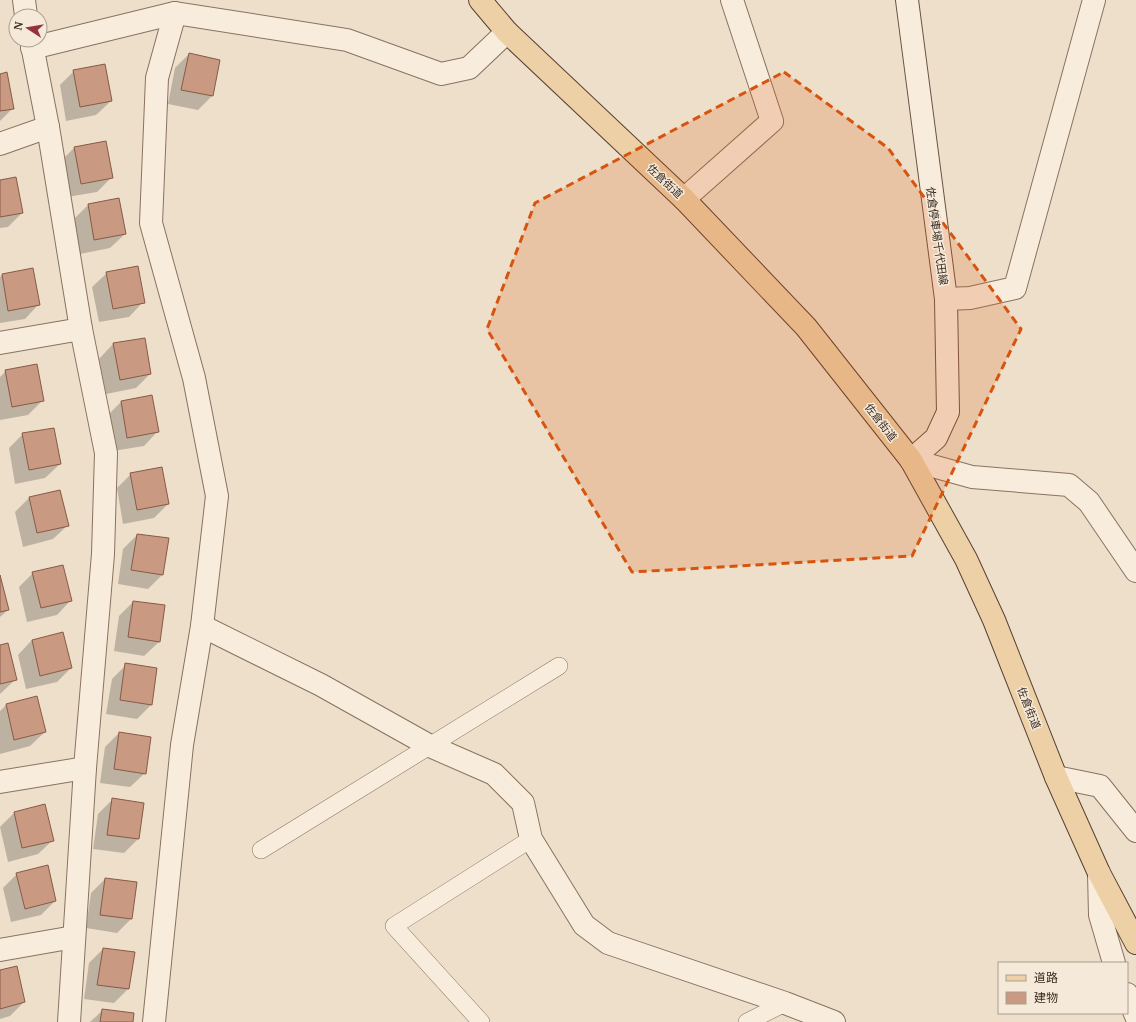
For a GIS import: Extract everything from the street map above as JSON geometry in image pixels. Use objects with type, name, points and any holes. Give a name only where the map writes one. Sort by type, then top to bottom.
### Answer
[{"type":"main road","name":"佐倉街道","points":[[480,0],[507,32],[684,199],[806,327],[911,460],[966,559],[994,620],[1056,777],[1099,873],[1136,943]]},
{"type":"street","points":[[684,199],[772,121],[732,0]]},
{"type":"street","name":"佐倉停車場千代田線","points":[[907,0],[946,299],[948,412],[936,438],[911,460]]},
{"type":"street","points":[[946,299],[970,298],[1015,288],[1094,0]]},
{"type":"street","points":[[48,40],[175,13],[347,40],[440,74],[469,68],[507,32]]},
{"type":"street","points":[[154,1022],[182,745],[202,626],[217,496],[194,378],[151,223],[157,78],[175,13]]},
{"type":"street","points":[[32,48],[48,128],[81,329],[106,453],[103,554],[85,768],[69,1022]]},
{"type":"street","points":[[0,144],[48,128]]},
{"type":"street","points":[[0,343],[81,329]]},
{"type":"street","points":[[911,460],[972,477],[1069,485],[1089,502],[1136,571]]},
{"type":"street","points":[[202,626],[321,685],[430,746],[494,774],[523,803],[531,839],[584,925],[608,943],[785,1003],[834,1022]]},
{"type":"street","points":[[0,782],[85,768]]},
{"type":"street","points":[[1056,777],[1100,786],[1136,831]]},
{"type":"street","points":[[1099,873],[1100,915],[1114,962]]},
{"type":"street","points":[[0,950],[74,936]]},
{"type":"street","points":[[1128,996],[1136,1016]]},
{"type":"lane","points":[[262,850],[559,666]]},
{"type":"lane","points":[[481,1022],[394,926],[531,839]]},
{"type":"lane","points":[[747,1022],[785,1003]]},
{"type":"highlighted area","points":[[784,72],[888,148],[1021,329],[912,556],[632,572],[487,329],[535,203]]},
{"type":"building","points":[[189,53],[220,60],[213,96],[181,90]]},
{"type":"building","points":[[105,64],[112,101],[80,107],[73,70]]},
{"type":"building","points":[[7,72],[14,109],[0,111],[0,74]]},
{"type":"building","points":[[106,141],[113,178],[81,184],[74,147]]},
{"type":"building","points":[[16,177],[23,213],[0,217],[0,180]]},
{"type":"building","points":[[119,198],[126,234],[94,240],[88,204]]},
{"type":"building","points":[[138,266],[145,303],[113,309],[106,272]]},
{"type":"building","points":[[33,268],[40,305],[8,311],[2,274]]},
{"type":"building","points":[[145,338],[151,374],[120,380],[113,343]]},
{"type":"building","points":[[37,364],[44,401],[12,407],[5,370]]},
{"type":"building","points":[[152,395],[159,432],[127,438],[121,401]]},
{"type":"building","points":[[54,428],[61,464],[29,470],[22,433]]},
{"type":"building","points":[[162,467],[169,504],[137,510],[130,473]]},
{"type":"building","points":[[60,490],[69,526],[37,533],[29,497]]},
{"type":"building","points":[[137,534],[169,538],[163,575],[131,570]]},
{"type":"building","points":[[63,565],[72,601],[41,608],[32,572]]},
{"type":"building","points":[[0,575],[9,610],[0,612]]},
{"type":"building","points":[[133,601],[165,605],[160,642],[128,637]]},
{"type":"building","points":[[63,632],[72,668],[40,676],[32,640]]},
{"type":"building","points":[[8,643],[17,680],[0,684],[0,645]]},
{"type":"building","points":[[125,663],[157,668],[152,705],[120,700]]},
{"type":"building","points":[[37,696],[46,732],[14,740],[6,704]]},
{"type":"building","points":[[119,732],[151,737],[146,774],[114,769]]},
{"type":"building","points":[[112,798],[144,803],[139,839],[107,835]]},
{"type":"building","points":[[45,804],[54,841],[22,848],[14,812]]},
{"type":"building","points":[[48,865],[56,901],[25,909],[16,873]]},
{"type":"building","points":[[105,878],[137,882],[132,919],[100,915]]},
{"type":"building","points":[[103,948],[135,952],[129,989],[97,985]]},
{"type":"building","points":[[17,966],[25,1002],[0,1009],[0,970]]},
{"type":"building","points":[[102,1009],[134,1013],[133,1022],[100,1022]]}]
